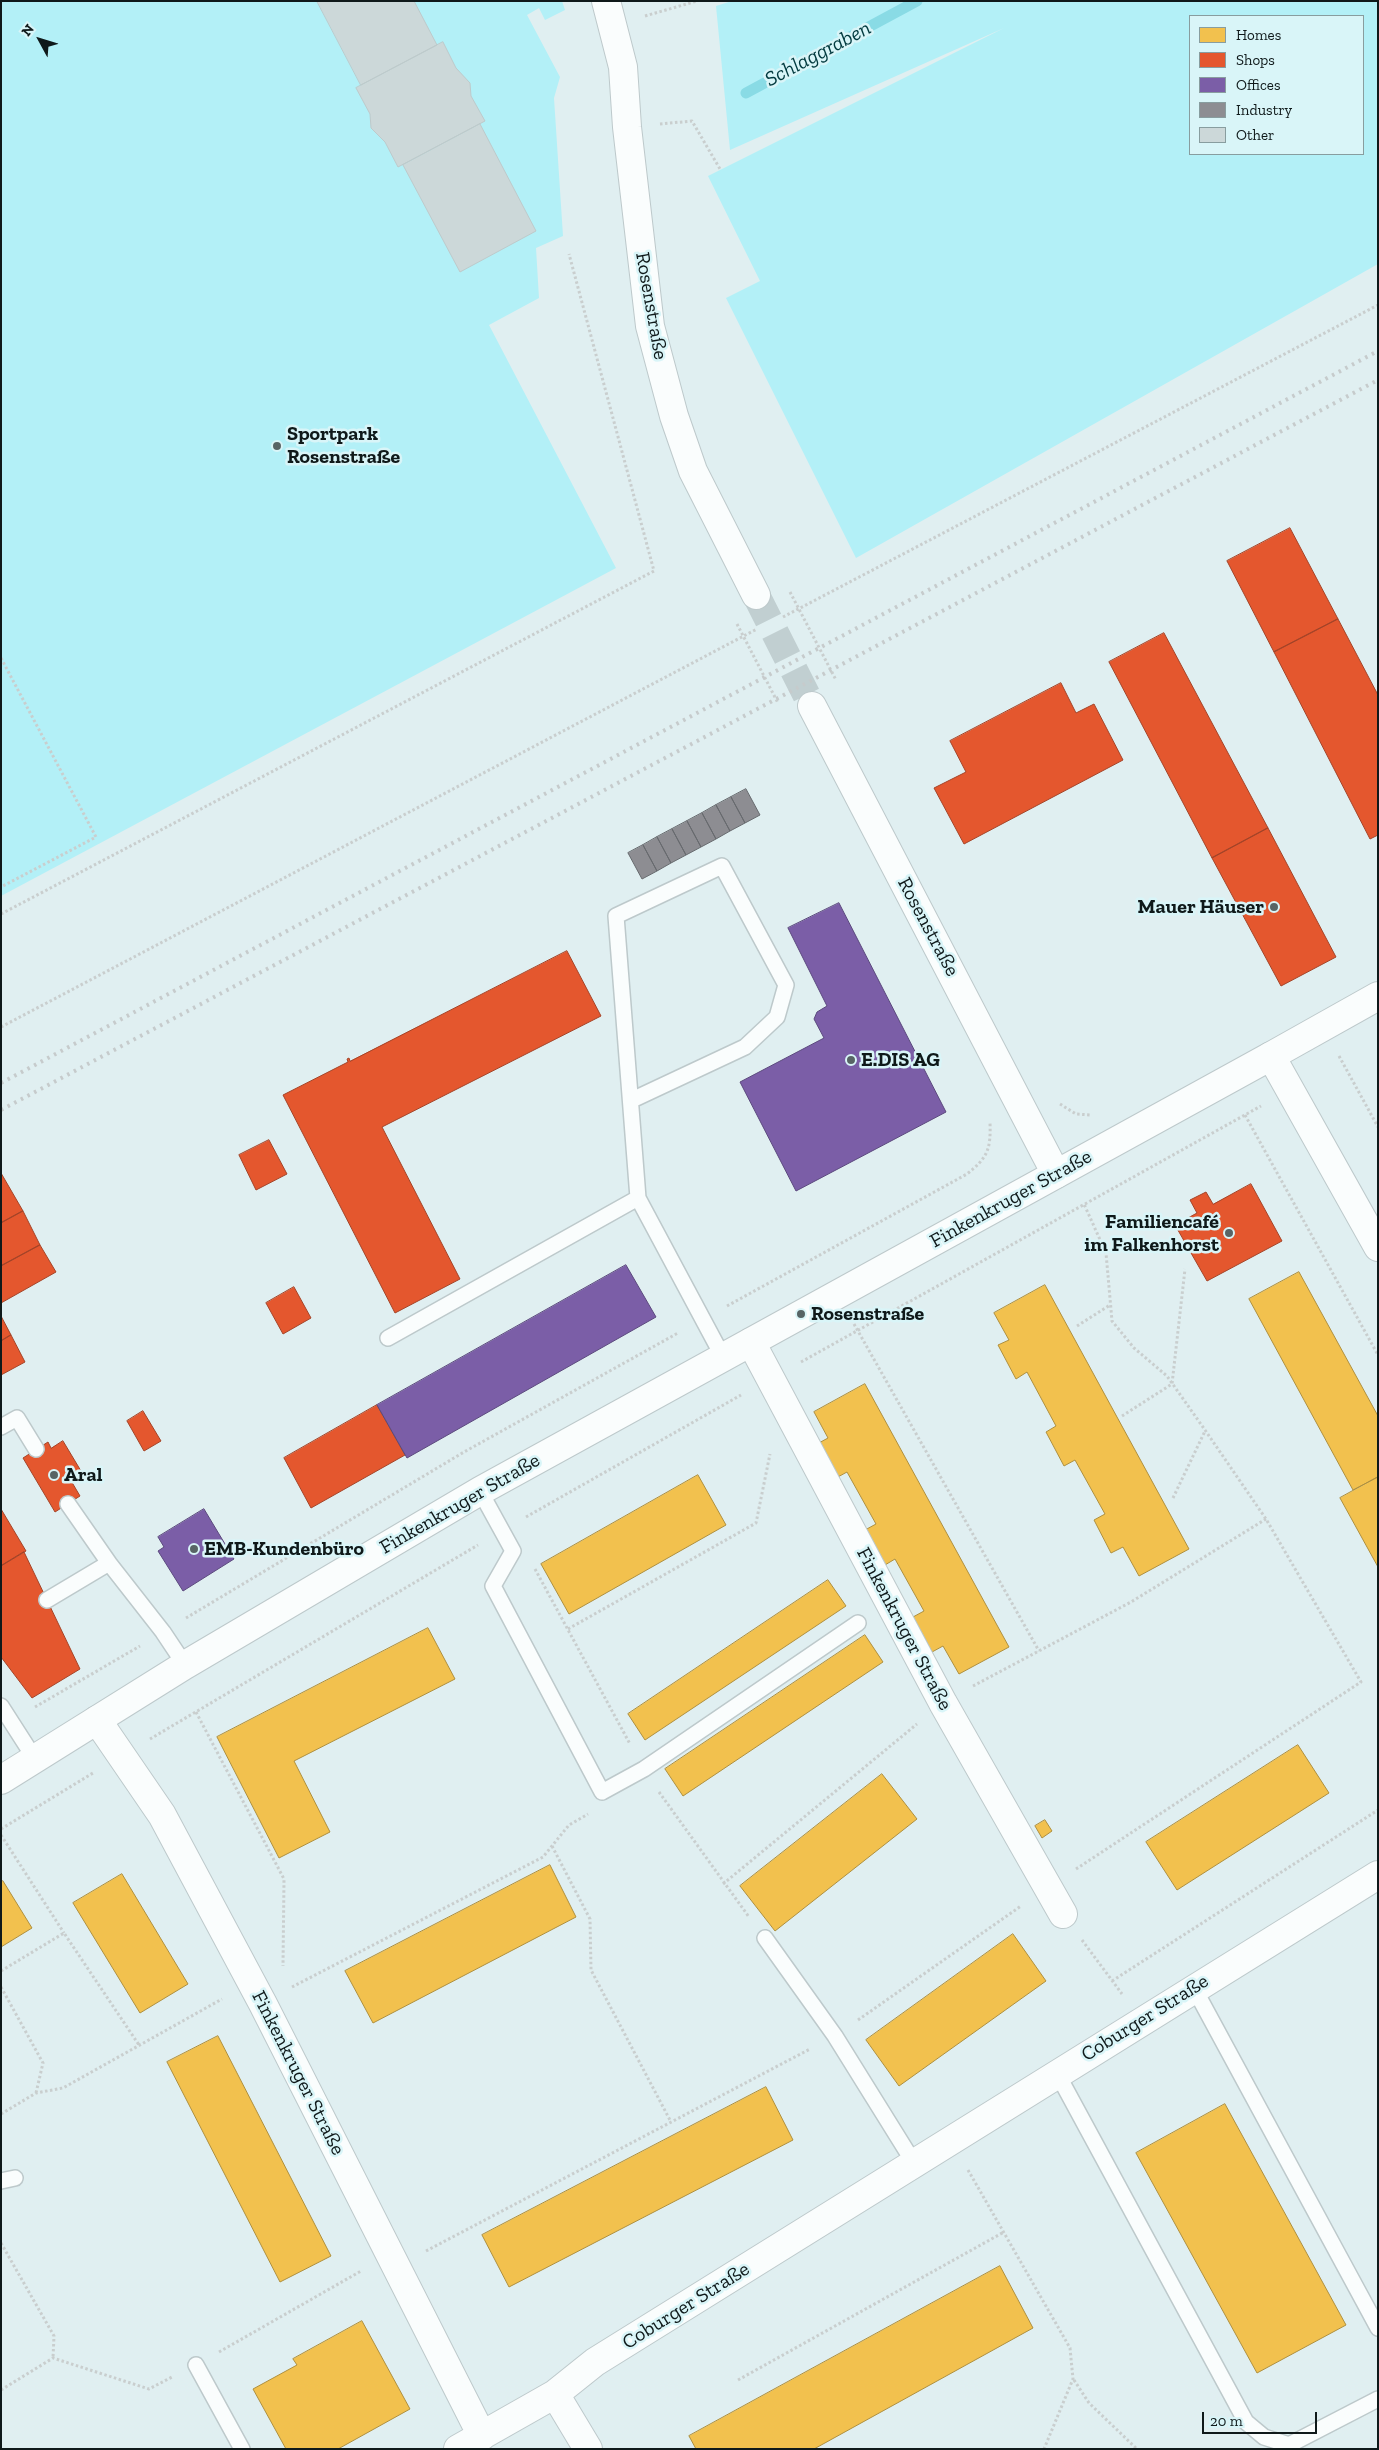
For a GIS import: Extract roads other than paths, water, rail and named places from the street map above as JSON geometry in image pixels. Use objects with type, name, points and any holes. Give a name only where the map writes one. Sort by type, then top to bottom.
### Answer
[{"type":"street","name":"Rosenstraße","points":[[609,12],[623,68],[627,128],[650,326],[674,416],[694,471],[756,594]]},
{"type":"street","name":"Rosenstraße","points":[[812,706],[1056,1174]]},
{"type":"street","name":"Finkenkruger Straße","points":[[1,1780],[185,1665],[480,1491],[1378,996]]},
{"type":"street","points":[[1271,1056],[1378,1247]]},
{"type":"street","name":"Finkenkruger Straße","points":[[751,1342],[943,1703],[1063,1914]]},
{"type":"street","name":"Finkenkruger Straße","points":[[96,1720],[162,1816],[266,1993],[396,2267],[470,2442]]},
{"type":"street","name":"Coburger Straße","points":[[470,2442],[555,2394],[595,2362],[1141,2020],[1378,1875]]},
{"type":"street","points":[[555,2394],[588,2449]]},
{"type":"lane","points":[[632,1100],[745,1047],[777,1017],[786,985],[722,866],[616,916],[632,1100],[638,1198],[723,1357]]},
{"type":"lane","points":[[388,1338],[638,1198]]},
{"type":"lane","points":[[1,1427],[17,1418],[36,1449]]},
{"type":"lane","points":[[480,1491],[506,1528],[513,1551],[493,1586],[602,1792],[644,1769],[858,1623]]},
{"type":"lane","points":[[68,1504],[109,1563],[163,1632],[185,1665]]},
{"type":"lane","points":[[47,1600],[109,1563]]},
{"type":"lane","points":[[1,1706],[36,1759]]},
{"type":"lane","points":[[765,1938],[835,2036],[914,2163]]},
{"type":"lane","points":[[1194,1988],[1378,2328]]},
{"type":"lane","points":[[1057,2073],[1246,2422],[1264,2437],[1288,2445],[1378,2399]]},
{"type":"lane","points":[[196,2365],[242,2449]]},
{"type":"waterway","name":"Schlaggraben","points":[[746,93],[917,1]]},
{"type":"tunnel","points":[[756,595],[812,706]]},
{"type":"railway","points":[[1,1083],[1378,351]]},
{"type":"railway","points":[[1,1110],[1378,380]]},
{"type":"place","name":"Sportpark Rosenstraße","points":[[277,446]]},
{"type":"place","name":"Mauer Häuser","points":[[1274,907]]},
{"type":"place","name":"E.DIS AG","points":[[851,1060]]},
{"type":"place","name":"Familiencafé im Falkenhorst","points":[[1229,1233]]},
{"type":"place","name":"Rosenstraße","points":[[801,1314]]},
{"type":"place","name":"Aral","points":[[54,1475]]},
{"type":"place","name":"EMB-Kundenbüro","points":[[194,1549]]}]
